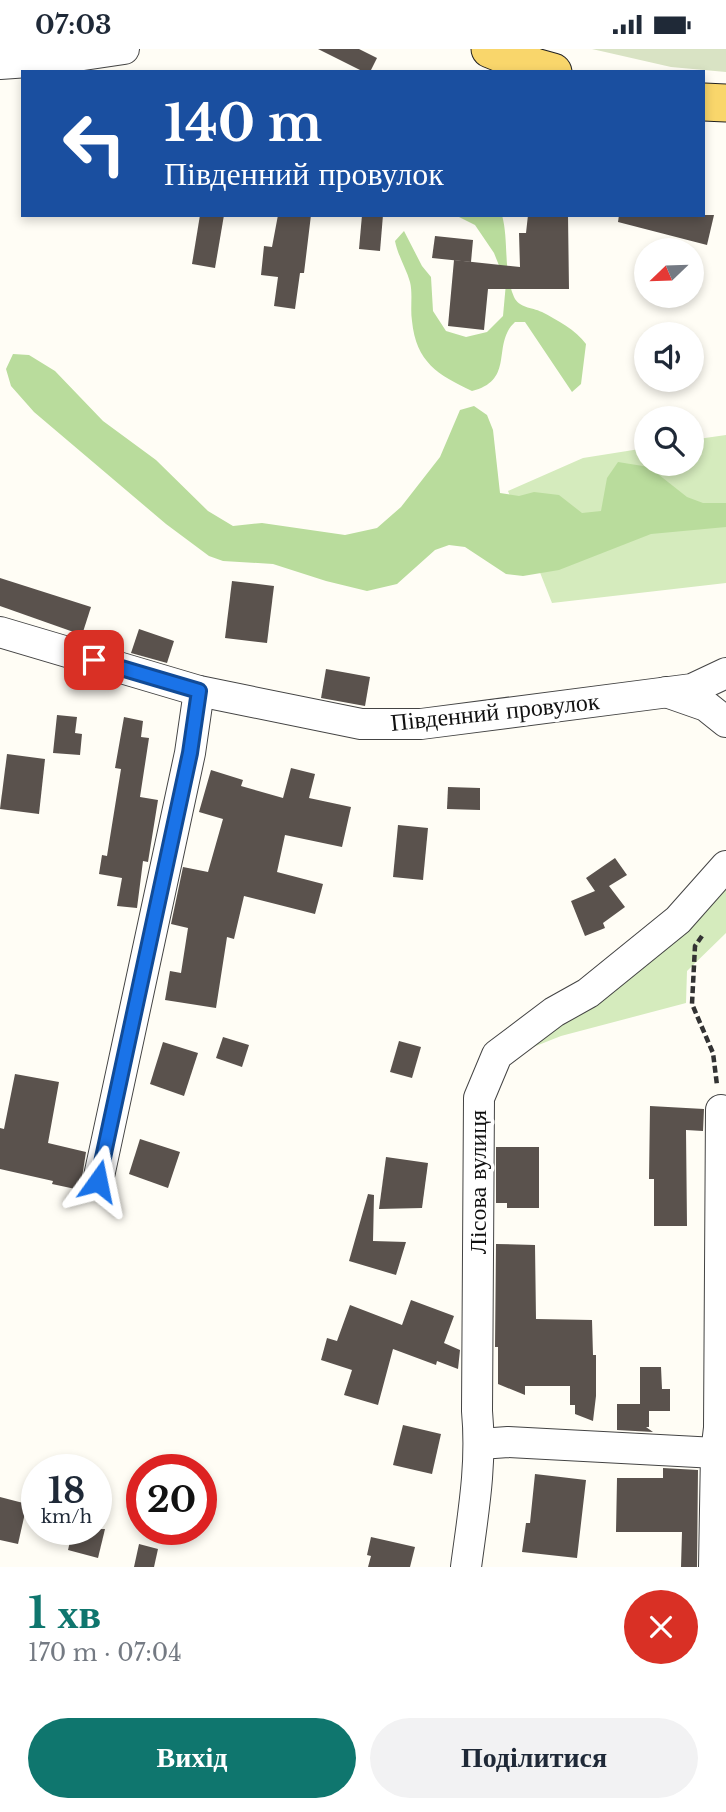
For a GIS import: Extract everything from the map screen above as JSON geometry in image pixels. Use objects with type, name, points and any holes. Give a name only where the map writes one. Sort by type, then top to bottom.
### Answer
[{"type":"main road","points":[[491,49],[546,70]]},
{"type":"main road","points":[[705,101],[726,103]]},
{"type":"street","points":[[0,64],[43,61],[124,49]]},
{"type":"street","name":"Південний провулок","points":[[0,632],[199,691],[362,724],[421,724],[692,689],[726,673]]},
{"type":"street","points":[[98,1181],[190,753],[199,691]]},
{"type":"street","name":"Південний провулок","points":[[665,692],[706,706],[726,722]]},
{"type":"street","name":"Лісова вулиця","points":[[466,1567],[479,1472],[479,1098],[486,1077],[497,1055],[554,1012],[588,993],[678,920],[726,866]]},
{"type":"street","points":[[714,1567],[719,1428],[721,1110]]},
{"type":"street","points":[[480,1444],[508,1442],[716,1453]]},
{"type":"path","points":[[703,935],[695,946],[692,1004],[713,1053],[721,1110]]},
{"type":"green space","points":[[592,49],[726,49],[726,72],[671,67]]},
{"type":"green space","points":[[459,217],[502,217],[508,277],[516,301],[560,322],[586,344],[581,384],[572,392],[525,322],[515,322],[508,331],[499,370],[494,379],[472,391],[439,373],[418,347],[411,316],[410,282],[395,241],[404,231],[422,266],[431,277],[433,311],[446,331],[466,337],[487,332],[503,316],[506,283],[494,253],[475,225]]},
{"type":"green space","points":[[13,354],[29,355],[55,371],[103,421],[156,460],[208,511],[233,526],[262,523],[345,535],[377,528],[401,507],[440,457],[460,410],[474,406],[487,415],[493,430],[500,493],[519,496],[534,492],[559,495],[582,513],[601,511],[607,478],[618,462],[634,465],[634,476],[660,476],[687,497],[703,503],[726,503],[726,527],[651,534],[559,570],[523,576],[506,574],[465,547],[449,545],[435,550],[397,584],[367,591],[273,564],[223,561],[209,556],[166,524],[34,412],[11,386],[6,369]]},
{"type":"green space","points":[[726,435],[726,583],[552,603],[508,491],[583,458],[634,450],[634,476],[704,476],[704,438]]},
{"type":"green space","points":[[726,880],[726,933],[687,971],[686,1003],[561,1036],[503,1059]]},
{"type":"building","points":[[318,49],[359,49],[377,58],[371,70],[360,70]]},
{"type":"building","points":[[714,215],[707,245],[704,244],[704,238],[680,238],[618,222],[619,217]]},
{"type":"building","points":[[200,217],[224,217],[215,268],[192,264]]},
{"type":"building","points":[[278,217],[311,217],[304,273],[300,273],[295,309],[274,306],[278,277],[261,275],[264,246],[272,247]]},
{"type":"building","points":[[362,217],[383,217],[380,251],[359,249]]},
{"type":"building","points":[[528,217],[568,217],[569,289],[488,289],[484,330],[448,326],[454,260],[520,267],[519,233],[526,233]]},
{"type":"building","points":[[435,236],[473,240],[471,262],[432,258]]},
{"type":"building","points":[[0,578],[91,607],[82,635],[0,606]]},
{"type":"building","points":[[232,581],[274,586],[267,643],[225,638]]},
{"type":"building","points":[[139,629],[174,641],[167,663],[131,653]]},
{"type":"building","points":[[326,669],[370,677],[365,706],[321,698]]},
{"type":"building","points":[[57,715],[77,717],[75,733],[82,734],[80,755],[53,753]]},
{"type":"building","points":[[124,717],[143,721],[141,737],[149,738],[140,797],[158,800],[148,862],[143,861],[137,908],[117,906],[122,878],[99,874],[102,855],[107,856],[121,769],[115,768]]},
{"type":"building","points":[[7,754],[45,759],[39,814],[0,809]]},
{"type":"building","points":[[291,768],[315,774],[309,798],[351,807],[342,847],[285,835],[277,872],[323,884],[315,914],[244,896],[234,939],[227,937],[216,1008],[165,1000],[170,971],[181,973],[188,928],[171,924],[183,867],[208,872],[223,819],[199,812],[211,770],[243,780],[241,786],[283,798]]},
{"type":"building","points":[[448,787],[480,788],[480,810],[447,809]]},
{"type":"building","points":[[398,825],[428,828],[423,880],[393,877]]},
{"type":"building","points":[[615,858],[627,875],[609,886],[625,907],[603,923],[605,928],[585,936],[571,901],[595,891],[586,878]]},
{"type":"building","points":[[223,1037],[249,1045],[242,1067],[216,1058]]},
{"type":"building","points":[[399,1041],[421,1047],[412,1078],[390,1072]]},
{"type":"building","points":[[163,1042],[198,1053],[184,1096],[150,1084]]},
{"type":"building","points":[[15,1074],[59,1082],[48,1143],[86,1152],[80,1190],[0,1169],[0,1128],[4,1129]]},
{"type":"building","points":[[650,1106],[704,1109],[703,1131],[686,1130],[687,1226],[654,1226],[654,1179],[649,1179]]},
{"type":"building","points":[[140,1139],[180,1152],[168,1188],[129,1174]]},
{"type":"building","points":[[496,1147],[539,1147],[539,1208],[507,1208],[507,1203],[496,1203]]},
{"type":"building","points":[[386,1157],[428,1163],[422,1208],[379,1209]]},
{"type":"building","points":[[368,1194],[374,1195],[373,1241],[406,1242],[396,1275],[349,1261]]},
{"type":"building","points":[[496,1244],[535,1245],[536,1319],[592,1320],[593,1355],[596,1355],[593,1421],[575,1414],[575,1405],[570,1405],[570,1386],[525,1386],[525,1395],[498,1384],[498,1347],[495,1347]]},
{"type":"building","points":[[411,1300],[454,1316],[444,1343],[460,1350],[458,1369],[437,1361],[436,1365],[393,1349],[378,1405],[344,1395],[352,1370],[321,1360],[327,1338],[337,1341],[350,1305],[402,1325]]},
{"type":"building","points":[[640,1367],[661,1367],[662,1389],[670,1389],[670,1411],[649,1411],[649,1427],[646,1427],[653,1432],[617,1430],[617,1404],[640,1404]]},
{"type":"building","points":[[403,1425],[441,1434],[432,1474],[393,1465]]},
{"type":"building","points":[[663,1468],[698,1470],[697,1567],[681,1567],[682,1532],[616,1532],[617,1478],[663,1478]]},
{"type":"building","points":[[535,1474],[586,1480],[577,1558],[522,1552],[526,1523],[530,1523]]},
{"type":"building","points":[[0,1497],[21,1502],[18,1544],[0,1540]]},
{"type":"building","points":[[371,1537],[415,1547],[410,1567],[368,1567],[371,1556],[367,1555]]},
{"type":"building","points":[[69,1545],[101,1545],[98,1558],[68,1550]]},
{"type":"building","points":[[139,1545],[158,1549],[154,1567],[134,1567]]},
{"type":"route","points":[[94,660],[199,691],[190,753],[98,1181]]}]
